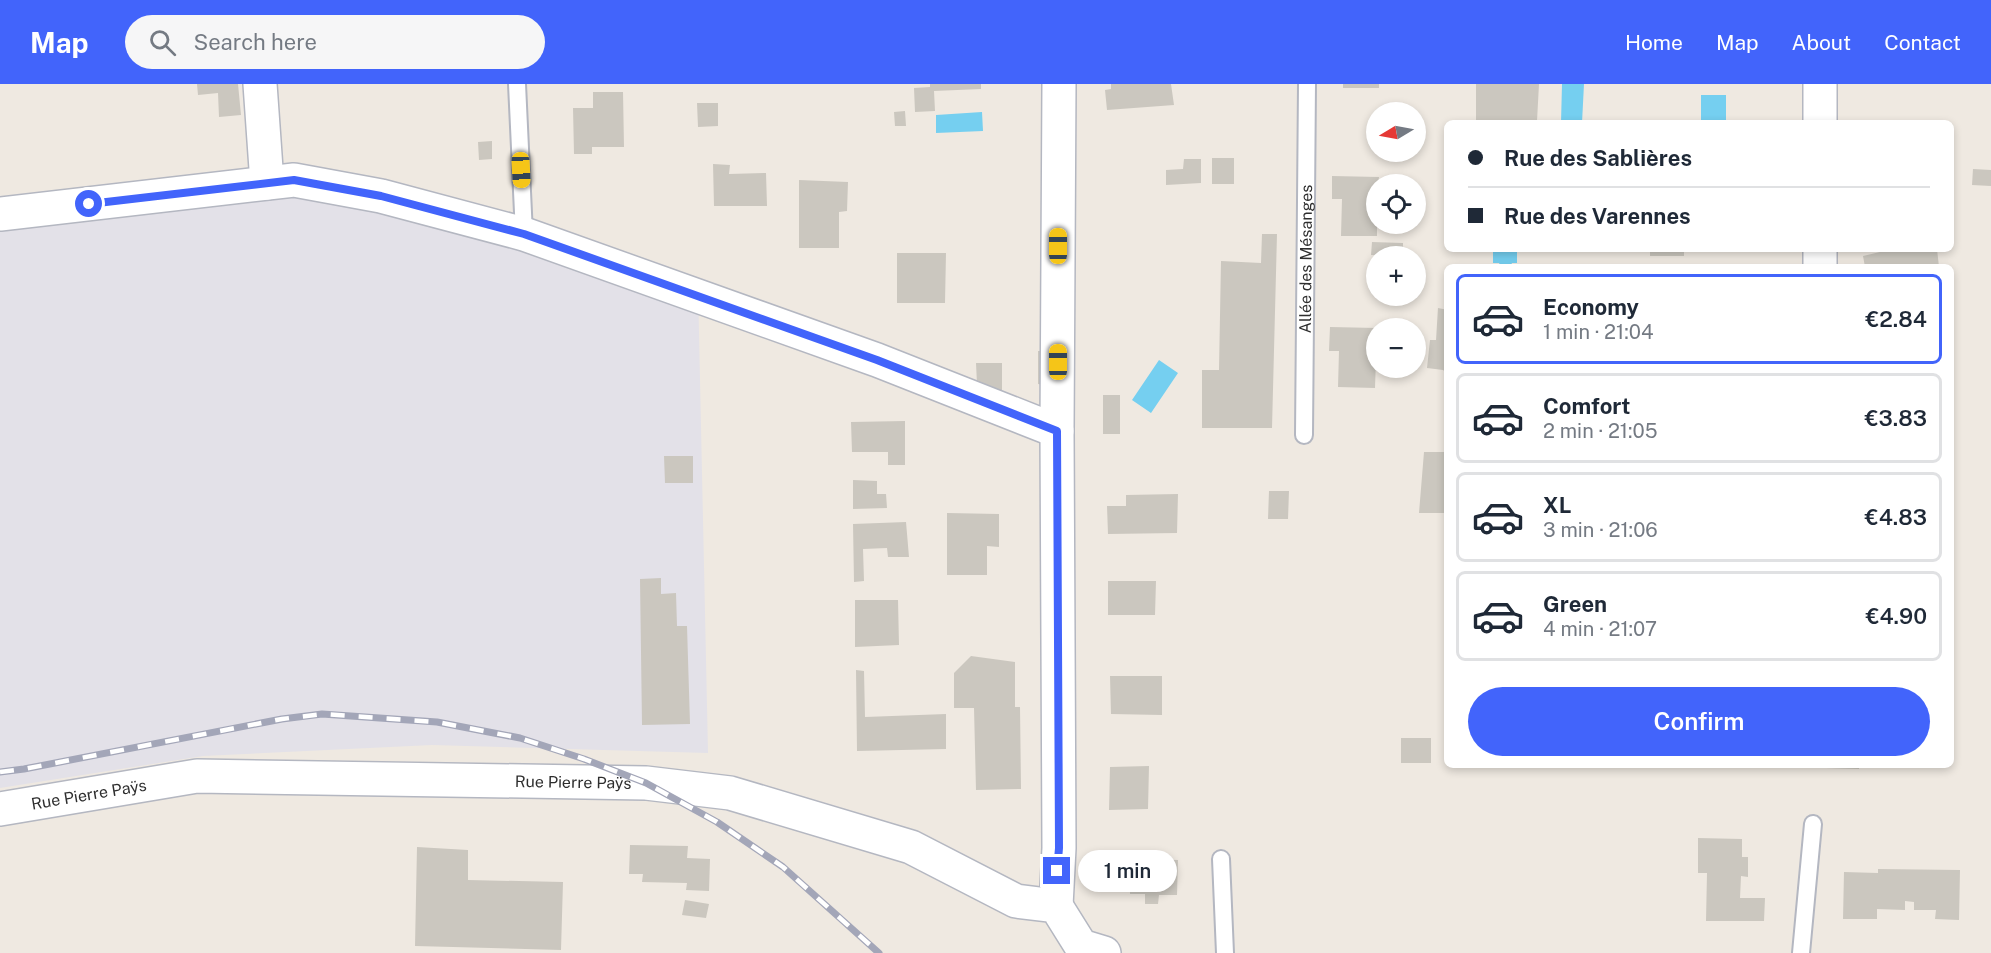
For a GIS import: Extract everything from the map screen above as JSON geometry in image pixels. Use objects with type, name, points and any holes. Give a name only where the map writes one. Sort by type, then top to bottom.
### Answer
[{"type":"street","points":[[260,84],[267,183]]},
{"type":"street","points":[[1059,84],[1057,431],[1059,848],[1056,906],[1089,951]]},
{"type":"street","points":[[1820,84],[1820,120]]},
{"type":"street","points":[[0,214],[294,180],[381,196],[524,234],[877,360],[1057,431]]},
{"type":"street","name":"Rue Pierre Paÿs","points":[[0,809],[197,776],[646,783],[730,793],[911,847],[1017,901],[1056,906]]},
{"type":"lane","points":[[517,84],[524,234]]},
{"type":"lane","name":"Allée des Mésanges","points":[[1305,435],[1307,84]]},
{"type":"lane","points":[[1802,953],[1812,824]]},
{"type":"lane","points":[[1221,859],[1225,953]]},
{"type":"shaded area","points":[[287,169],[698,286],[708,753],[432,745],[203,756],[0,788],[0,197]]},
{"type":"water","points":[[1562,84],[1584,84],[1582,120],[1561,120]]},
{"type":"water","points":[[1701,95],[1726,95],[1726,120],[1701,120]]},
{"type":"water","points":[[982,112],[983,131],[936,133],[936,115]]},
{"type":"water","points":[[1493,252],[1517,252],[1517,263],[1493,263]]},
{"type":"water","points":[[1159,360],[1178,373],[1151,413],[1132,400]]},
{"type":"building","points":[[197,84],[238,84],[241,115],[219,117],[218,93],[198,95]]},
{"type":"building","points":[[930,84],[981,84],[981,89],[934,91],[935,111],[915,112],[914,88],[930,87]]},
{"type":"building","points":[[1111,84],[1171,84],[1174,105],[1107,110],[1105,90],[1111,89]]},
{"type":"building","points":[[1343,84],[1379,84],[1379,88],[1343,88]]},
{"type":"building","points":[[1476,84],[1539,84],[1537,120],[1476,120]]},
{"type":"building","points":[[593,92],[623,92],[624,147],[592,147],[592,154],[574,154],[573,108],[593,108]]},
{"type":"building","points":[[697,103],[718,103],[718,126],[698,127]]},
{"type":"building","points":[[905,111],[906,126],[895,126],[894,112]]},
{"type":"building","points":[[492,141],[492,159],[479,160],[478,142]]},
{"type":"building","points":[[1212,158],[1234,158],[1234,184],[1212,184]]},
{"type":"building","points":[[1184,159],[1201,159],[1201,183],[1166,185],[1166,170],[1183,169]]},
{"type":"building","points":[[713,164],[730,165],[729,174],[766,173],[767,206],[714,206]]},
{"type":"building","points":[[1973,169],[1991,170],[1991,186],[1972,185]]},
{"type":"building","points":[[1332,176],[1366,177],[1366,234],[1377,234],[1377,236],[1341,236],[1342,199],[1332,199]]},
{"type":"building","points":[[799,180],[848,182],[847,211],[839,212],[839,248],[799,248]]},
{"type":"building","points":[[1262,234],[1277,234],[1272,428],[1202,428],[1202,370],[1219,370],[1221,261],[1261,263]]},
{"type":"building","points":[[1372,242],[1403,243],[1403,246],[1372,246]]},
{"type":"building","points":[[1650,252],[1684,252],[1684,256],[1650,256]]},
{"type":"building","points":[[1880,252],[1937,252],[1939,264],[1864,264],[1863,256]]},
{"type":"building","points":[[897,253],[946,253],[945,303],[897,303]]},
{"type":"building","points":[[1438,308],[1444,309],[1444,371],[1427,368],[1430,340],[1436,340]]},
{"type":"building","points":[[1330,327],[1366,328],[1366,378],[1375,378],[1375,388],[1338,387],[1339,351],[1329,351]]},
{"type":"building","points":[[1038,351],[1050,351],[1051,386],[1038,384]]},
{"type":"building","points":[[976,363],[1002,363],[1002,393],[977,384]]},
{"type":"building","points":[[1103,395],[1120,395],[1120,434],[1103,434]]},
{"type":"building","points":[[905,421],[905,465],[888,465],[888,452],[852,452],[851,422]]},
{"type":"building","points":[[1424,452],[1444,452],[1444,513],[1419,513]]},
{"type":"building","points":[[664,456],[693,456],[693,483],[665,483]]},
{"type":"building","points":[[853,480],[877,481],[877,494],[886,494],[887,508],[853,509]]},
{"type":"building","points":[[1269,491],[1289,491],[1288,519],[1268,519]]},
{"type":"building","points":[[1178,494],[1177,533],[1108,534],[1107,506],[1126,506],[1126,495]]},
{"type":"building","points":[[947,513],[999,514],[999,547],[987,546],[987,575],[947,575]]},
{"type":"building","points":[[906,522],[909,557],[888,557],[887,548],[863,549],[864,581],[854,582],[853,524]]},
{"type":"building","points":[[661,578],[661,594],[676,593],[677,626],[687,626],[690,724],[642,725],[640,579]]},
{"type":"building","points":[[1108,581],[1156,581],[1155,615],[1108,615]]},
{"type":"building","points":[[855,600],[898,600],[899,645],[855,647]]},
{"type":"building","points":[[971,656],[1015,662],[1015,707],[1020,707],[1021,789],[976,790],[974,708],[954,708],[954,673]]},
{"type":"building","points":[[856,670],[864,671],[865,717],[946,714],[946,749],[857,751]]},
{"type":"building","points":[[1110,676],[1162,676],[1162,715],[1111,714]]},
{"type":"building","points":[[1401,738],[1431,738],[1431,763],[1401,763]]},
{"type":"building","points":[[1149,766],[1148,809],[1109,810],[1110,767]]},
{"type":"building","points":[[1698,838],[1742,839],[1742,857],[1748,857],[1748,877],[1741,876],[1740,898],[1765,898],[1764,921],[1706,921],[1707,873],[1698,873]]},
{"type":"building","points":[[630,845],[688,846],[687,858],[710,859],[709,891],[686,890],[687,883],[642,882],[643,874],[629,874]]},
{"type":"building","points":[[417,847],[468,850],[468,880],[563,882],[561,950],[415,946]]},
{"type":"building","points":[[1130,859],[1178,860],[1177,895],[1159,895],[1158,904],[1145,904],[1145,894],[1130,894]]},
{"type":"building","points":[[1878,869],[1960,870],[1959,920],[1935,919],[1936,910],[1914,910],[1914,902],[1905,901],[1905,910],[1877,909],[1877,919],[1843,919],[1844,872],[1878,873]]},
{"type":"building","points":[[685,900],[709,904],[706,918],[682,915]]},
{"type":"railway","points":[[0,772],[282,719],[322,714],[437,722],[520,738],[646,783],[717,822],[783,867],[879,953]]},
{"type":"route","points":[[89,204],[294,180],[381,196],[524,234],[877,360],[1057,431],[1059,848],[1057,871]]}]
